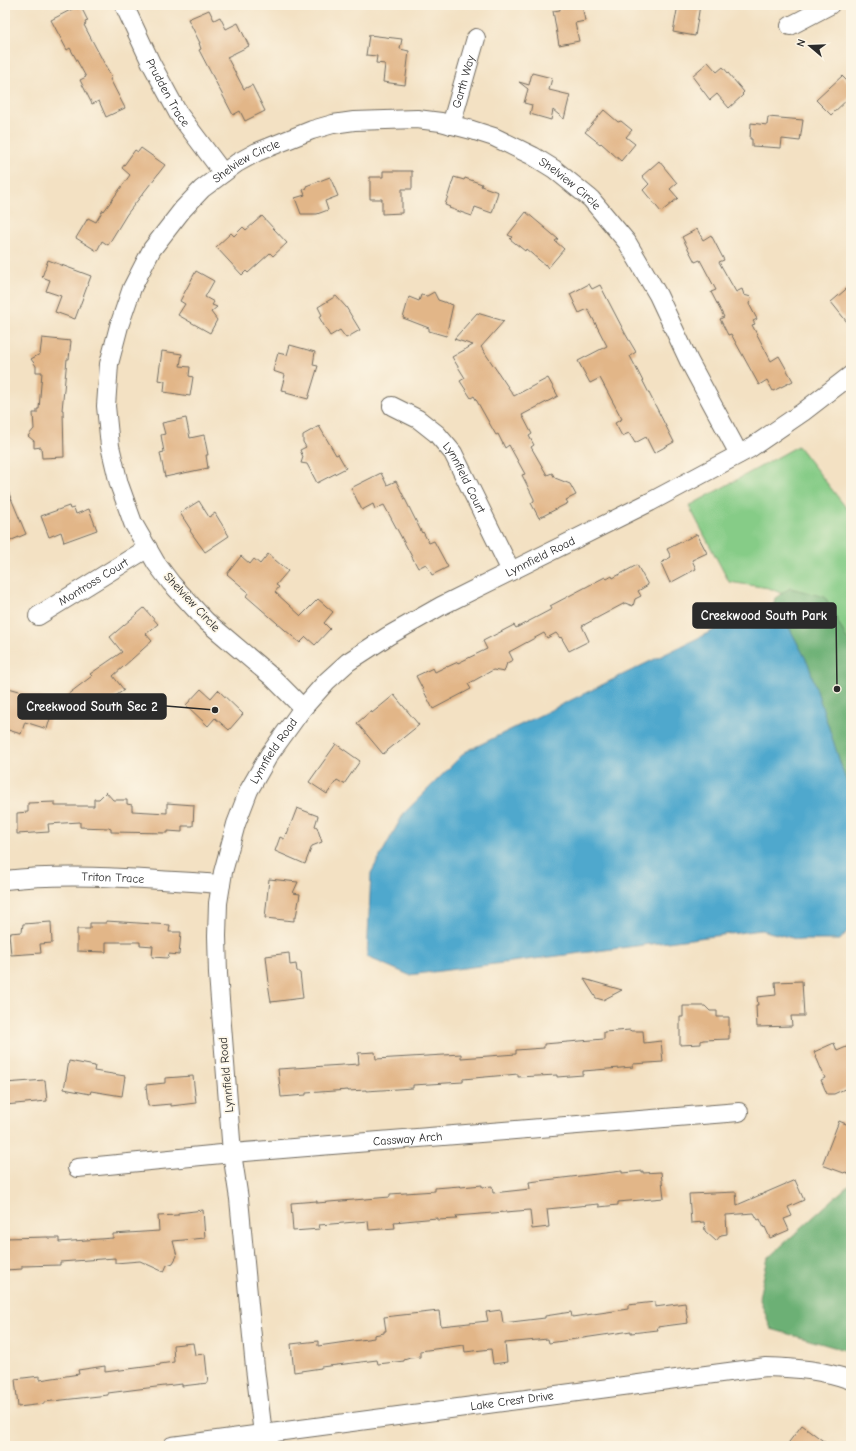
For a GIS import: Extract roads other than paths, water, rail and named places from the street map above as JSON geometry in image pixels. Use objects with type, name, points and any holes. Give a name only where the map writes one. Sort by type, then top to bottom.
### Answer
[{"type":"street","name":"Prudden Trace","points":[[124,5],[151,63],[178,113],[223,173]]},
{"type":"street","points":[[790,26],[830,5]]},
{"type":"street","name":"Garth Way","points":[[451,125],[476,38]]},
{"type":"street","name":"Shelview Circle","points":[[304,708],[272,676],[206,622],[171,583],[156,562],[133,523],[119,484],[110,446],[106,406],[109,364],[119,326],[132,288],[152,249],[183,209],[202,189],[237,163],[257,152],[312,130],[333,124],[354,121],[417,119],[451,125],[494,137],[533,156],[554,169],[591,199],[627,242],[658,295],[689,361],[739,454]]},
{"type":"street","name":"Lynnfield Road","points":[[263,1434],[255,1368],[239,1199],[232,1153],[218,974],[218,910],[223,872],[236,824],[249,790],[269,756],[304,708],[327,681],[348,662],[388,636],[441,606],[650,502],[749,449],[803,412],[851,375]]},
{"type":"street","name":"Lynnfield Court","points":[[392,406],[418,419],[438,434],[453,453],[512,571]]},
{"type":"street","name":"Montross Court","points":[[38,616],[148,548]]},
{"type":"street","name":"Triton Trace","points":[[5,880],[36,877],[105,877],[221,884]]},
{"type":"street","name":"Cassway Arch","points":[[77,1168],[232,1153],[739,1112]]},
{"type":"street","name":"Lake Crest Drive","points":[[172,1446],[766,1367],[800,1368],[834,1374],[851,1380]]},
{"type":"water","points":[[749,613],[782,614],[808,663],[851,796],[851,927],[840,940],[800,940],[761,930],[409,975],[367,957],[371,873],[404,813],[465,752]]},
{"type":"place","name":"Creekwood South Park","points":[[837,689]]},
{"type":"place","name":"Creekwood South Sec 2","points":[[215,710]]}]
